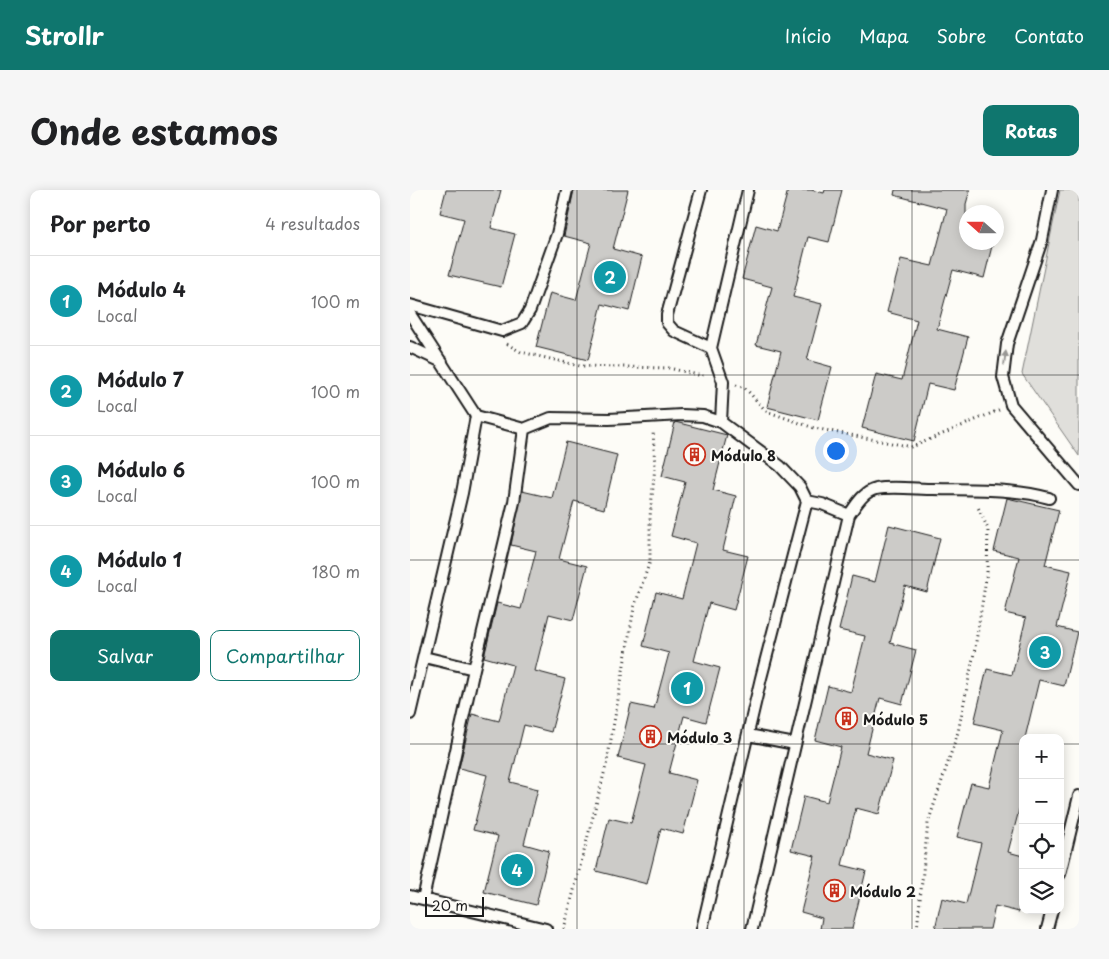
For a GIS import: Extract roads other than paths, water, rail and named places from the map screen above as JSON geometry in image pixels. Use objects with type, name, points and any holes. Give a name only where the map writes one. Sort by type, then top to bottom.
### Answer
[{"type":"lane","points":[[410,305],[502,331],[514,328],[522,323],[530,310],[558,234],[567,190]]},
{"type":"lane","points":[[701,190],[667,315],[667,323],[674,331],[711,348]]},
{"type":"lane","points":[[721,422],[723,382],[711,348],[748,190]]},
{"type":"lane","points":[[1052,190],[1042,240],[1007,344],[1003,377],[1011,405],[1079,485]]},
{"type":"lane","points":[[410,314],[476,416],[462,493],[410,714]]},
{"type":"lane","points":[[410,347],[442,362]]},
{"type":"lane","points":[[476,416],[524,429],[551,418],[609,419],[682,415],[704,416],[721,422],[780,466],[800,487],[807,501],[748,735],[702,929]]},
{"type":"lane","points":[[423,899],[474,669],[514,502],[524,429]]},
{"type":"lane","points":[[752,929],[849,515],[867,493],[876,489],[971,490],[1033,494],[1049,498]]},
{"type":"lane","points":[[807,501],[822,504],[849,515]]},
{"type":"lane","points":[[424,657],[474,669]]},
{"type":"lane","points":[[748,735],[795,744]]},
{"type":"lane","points":[[1061,869],[1077,812],[1079,796]]},
{"type":"lane","points":[[410,896],[546,929]]},
{"type":"lane","points":[[1047,929],[1051,914]]},
{"type":"place","name":"Módulo 7","points":[[610,277]]},
{"type":"place","name":"Módulo 8","points":[[695,455]]},
{"type":"place","name":"Módulo 6","points":[[1045,652]]},
{"type":"place","name":"Módulo 4","points":[[687,688]]},
{"type":"place","name":"Módulo 5","points":[[847,719]]},
{"type":"place","name":"Módulo 3","points":[[651,737]]},
{"type":"place","name":"Módulo 1","points":[[517,870]]},
{"type":"place","name":"Módulo 2","points":[[834,891]]}]
